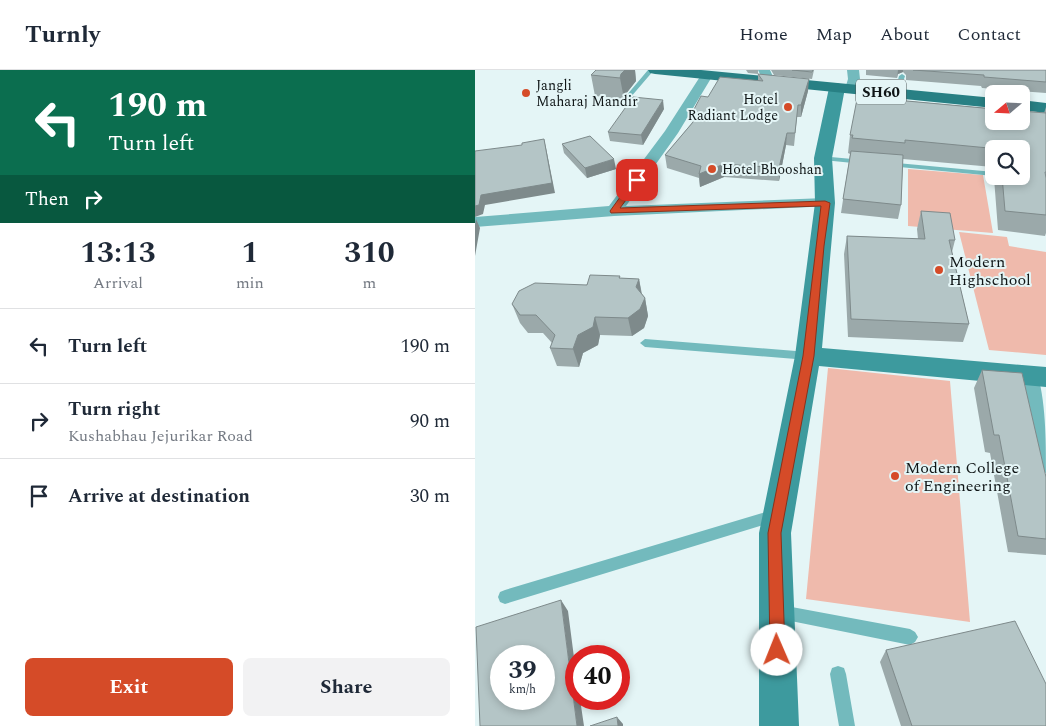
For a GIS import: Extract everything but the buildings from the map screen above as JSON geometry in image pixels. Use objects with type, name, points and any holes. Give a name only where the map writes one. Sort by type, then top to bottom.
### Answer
[{"type":"main road","name":"SH60","points":[[655,70],[707,75],[767,76],[844,89],[985,102]]},
{"type":"main road","points":[[1030,107],[1046,108]]},
{"type":"street","points":[[779,726],[775,533],[808,356],[825,203],[823,158],[844,89],[854,79],[853,70]]},
{"type":"street","points":[[614,211],[671,133],[707,75]]},
{"type":"street","points":[[475,222],[614,211],[825,203]]},
{"type":"street","points":[[808,356],[1037,376],[1046,462]]},
{"type":"lane","points":[[628,97],[651,70]]},
{"type":"lane","points":[[896,94],[902,76]]},
{"type":"lane","points":[[823,158],[870,162]]},
{"type":"lane","points":[[879,163],[985,173]]},
{"type":"lane","points":[[645,343],[808,356]]},
{"type":"lane","points":[[505,597],[778,515]]},
{"type":"lane","points":[[776,611],[910,637]]},
{"type":"lane","points":[[838,674],[847,726]]},
{"type":"shaded area","points":[[908,169],[983,175],[993,233],[908,226]]},
{"type":"shaded area","points":[[959,232],[1007,237],[1009,246],[1046,252],[1046,355],[989,350]]},
{"type":"shaded area","points":[[828,368],[950,381],[970,622],[806,599]]},
{"type":"place","name":"Jangli Maharaj Mandir","points":[[526,93]]},
{"type":"place","name":"Hotel Radiant Lodge","points":[[788,107]]},
{"type":"place","name":"Hotel Bhooshan","points":[[712,169]]},
{"type":"place","name":"Modern Highschool","points":[[939,270]]},
{"type":"place","name":"Modern College of Engineering","points":[[895,476]]},
{"type":"route","points":[[637,180],[614,211],[825,203],[808,356],[775,533],[777,650]]}]
